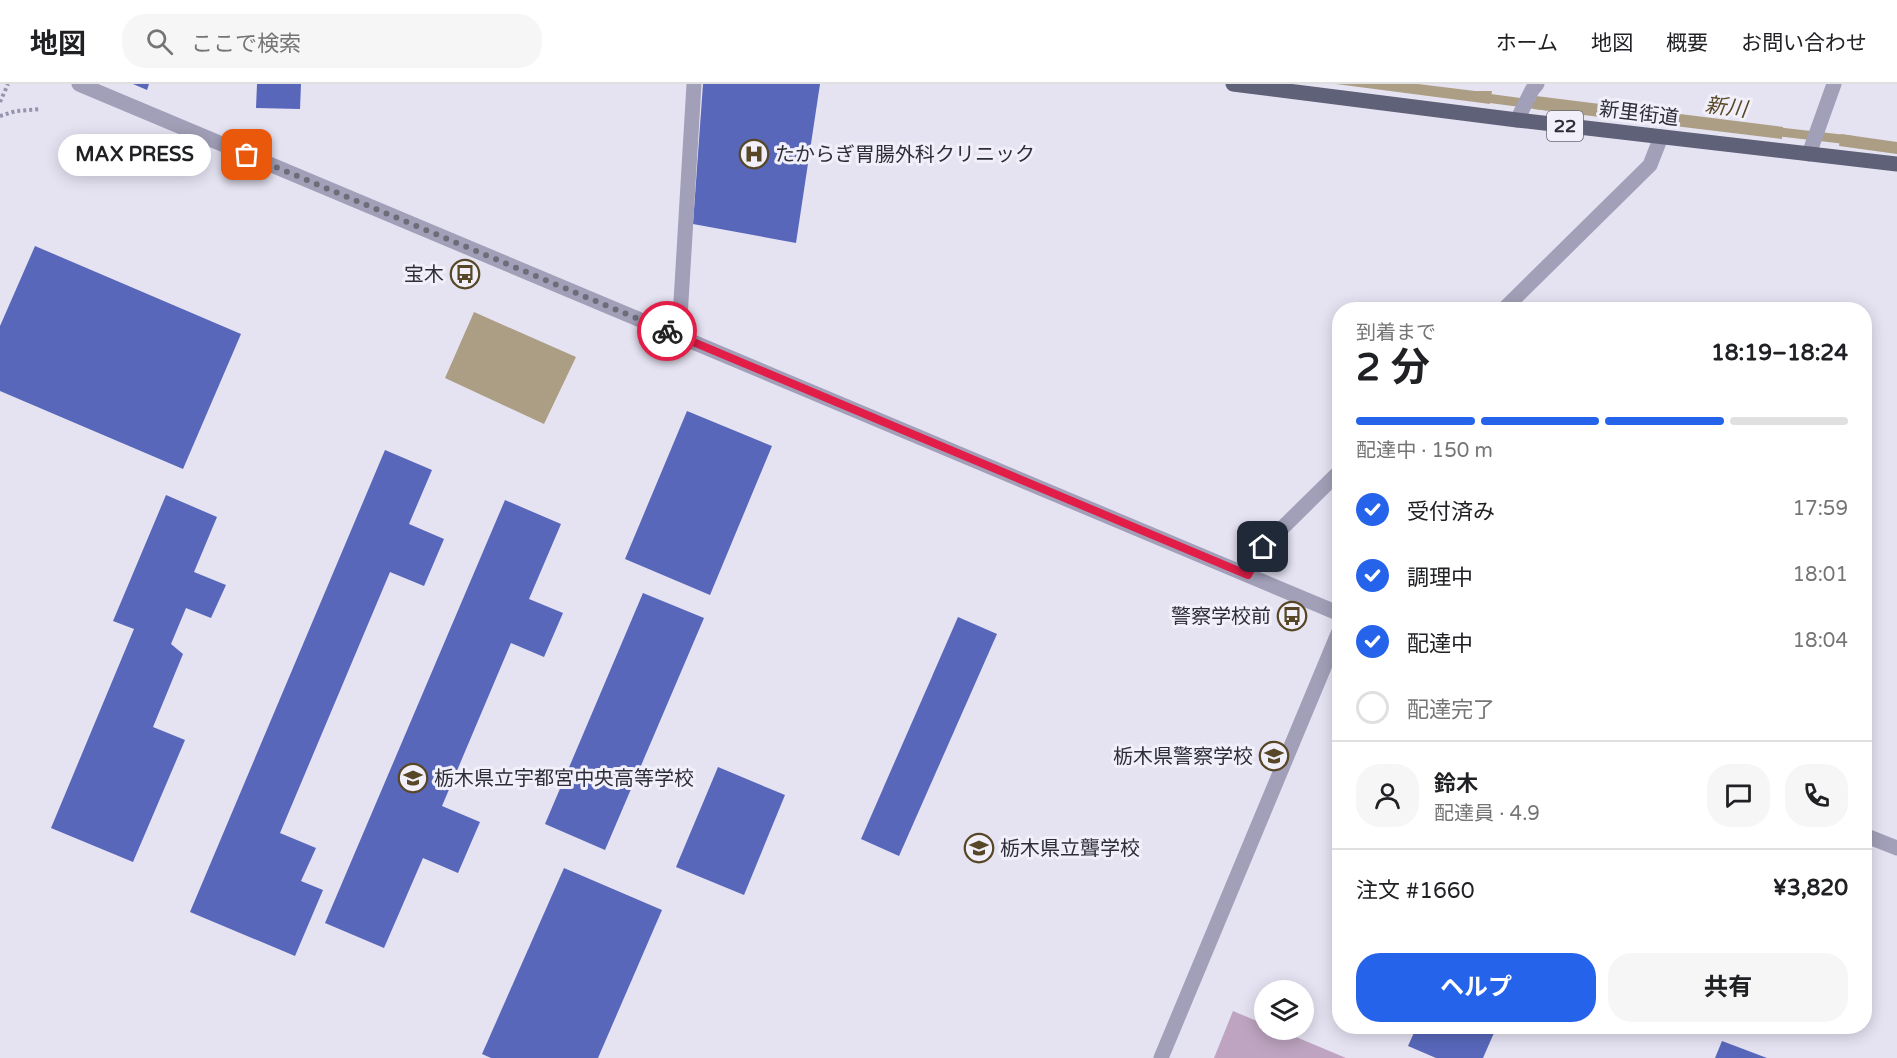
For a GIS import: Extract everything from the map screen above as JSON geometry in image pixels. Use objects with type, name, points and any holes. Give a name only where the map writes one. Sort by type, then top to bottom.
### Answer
[{"type":"main road","name":"新里街道","points":[[1233,84],[1516,120],[1810,152],[1894,166]]},
{"type":"street","points":[[79,84],[1332,611]]},
{"type":"street","points":[[679,335],[694,84]]},
{"type":"street","points":[[1810,152],[1834,84]]},
{"type":"street","points":[[1516,120],[1534,87]]},
{"type":"street","points":[[1511,302],[1650,165],[1661,137]]},
{"type":"street","points":[[1248,575],[1263,547],[1332,479]]},
{"type":"street","points":[[1161,1058],[1332,648]]},
{"type":"street","points":[[1872,838],[1897,848]]},
{"type":"path","points":[[0,102],[8,84]]},
{"type":"path","points":[[0,116],[16,111],[41,109]]},
{"type":"shaded area","points":[[1336,84],[1418,84],[1492,91],[1490,104]]},
{"type":"shaded area","points":[[1536,96],[1783,127],[1782,139],[1534,109]]},
{"type":"shaded area","points":[[1841,134],[1897,142],[1897,154],[1839,146]]},
{"type":"shaded area","points":[[474,312],[576,357],[544,424],[445,378]]},
{"type":"shaded area","points":[[1233,1011],[1254,1020],[1254,1040],[1303,1040],[1346,1058],[1214,1058]]},
{"type":"building","points":[[133,84],[149,84],[147,90]]},
{"type":"building","points":[[257,84],[301,84],[300,109],[256,108]]},
{"type":"building","name":"たからぎ胃腸外科クリニック","points":[[703,84],[820,84],[796,243],[693,224]]},
{"type":"building","points":[[35,246],[241,334],[183,469],[0,391],[0,326]]},
{"type":"building","points":[[687,411],[772,446],[710,595],[625,559]]},
{"type":"building","points":[[385,450],[432,470],[409,524],[444,539],[424,586],[390,572],[280,833],[316,848],[301,881],[323,890],[295,956],[190,912]]},
{"type":"building","points":[[166,495],[217,517],[194,572],[226,585],[211,618],[186,608],[171,644],[183,654],[153,727],[185,740],[133,862],[51,828],[134,629],[113,621]]},
{"type":"building","points":[[505,500],[561,524],[529,599],[563,613],[544,657],[511,643],[442,806],[480,822],[458,873],[423,858],[384,948],[325,923]]},
{"type":"building","points":[[643,593],[704,618],[605,850],[545,824]]},
{"type":"building","points":[[958,617],[997,634],[899,856],[861,839]]},
{"type":"building","points":[[718,767],[785,795],[744,895],[676,867]]},
{"type":"building","points":[[564,868],[662,910],[598,1058],[491,1058],[482,1054]]},
{"type":"building","points":[[1413,1034],[1494,1034],[1483,1058],[1436,1058],[1408,1046]]},
{"type":"building","points":[[1722,1041],[1767,1058],[1715,1058]]},
{"type":"waterway","name":"新川","points":[[1479,97],[1546,106]]},
{"type":"waterway","name":"新川","points":[[1771,131],[1850,140]]},
{"type":"way so far","points":[[247,155],[667,331]]},
{"type":"place","name":"たからぎ胃腸外科クリニック","points":[[754,154]]},
{"type":"place","name":"MAX PRESS","points":[[247,155]]},
{"type":"place","name":"宝木","points":[[465,274]]},
{"type":"place","name":"警察学校前","points":[[1292,616]]},
{"type":"place","name":"栃木県警察学校","points":[[1274,756]]},
{"type":"place","name":"栃木県立宇都宮中央高等学校","points":[[413,778]]},
{"type":"place","name":"栃木県立聾学校","points":[[979,848]]},
{"type":"route","points":[[667,331],[1248,575],[1263,547]]}]
